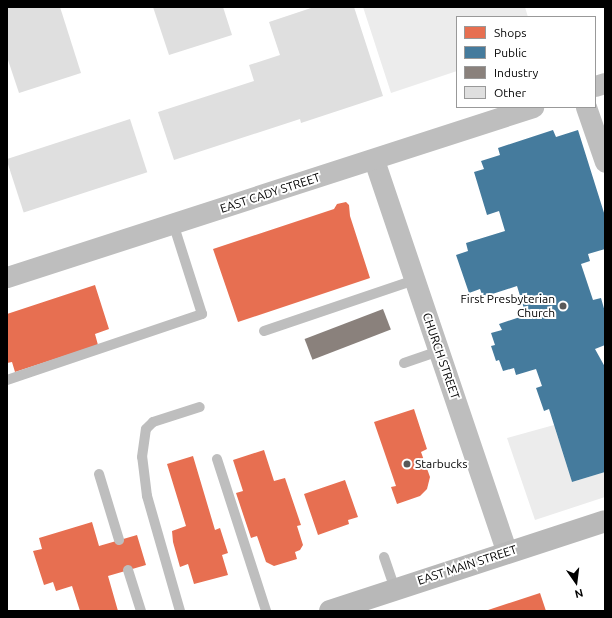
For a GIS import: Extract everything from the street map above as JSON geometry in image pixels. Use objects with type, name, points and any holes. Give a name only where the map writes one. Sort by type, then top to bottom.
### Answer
[{"type":"street","name":"EAST CADY STREET","points":[[7,277],[374,160],[530,108]]},
{"type":"street","points":[[586,108],[605,162]]},
{"type":"street","name":"CHURCH STREET","points":[[374,160],[507,552]]},
{"type":"street","name":"EAST MAIN STREET","points":[[330,611],[605,521]]},
{"type":"lane","points":[[7,380],[202,314],[173,224]]},
{"type":"lane","points":[[264,331],[415,280]]},
{"type":"lane","points":[[404,363],[439,351]]},
{"type":"lane","points":[[180,611],[147,496],[142,457],[146,429],[153,422],[200,407]]},
{"type":"lane","points":[[217,459],[266,611]]},
{"type":"lane","points":[[99,474],[119,540]]},
{"type":"lane","points":[[384,557],[395,589]]},
{"type":"lane","points":[[128,570],[141,611]]},
{"type":"shaded area","points":[[363,7],[525,7],[528,16],[456,16],[456,71],[391,93]]},
{"type":"shaded area","points":[[554,425],[572,482],[605,472],[605,497],[535,520],[507,438]]},
{"type":"building: Shops","points":[[346,202],[349,205],[350,216],[370,278],[238,322],[213,249],[334,209],[337,204]]},
{"type":"building: Shops","points":[[95,285],[109,329],[95,334],[98,345],[15,372],[12,362],[7,363],[7,314]]},
{"type":"building: Shops","name":"Starbucks","points":[[414,409],[427,449],[421,452],[430,477],[427,489],[420,496],[397,504],[391,487],[396,486],[374,422]]},
{"type":"building: Shops","points":[[264,450],[274,481],[285,478],[301,525],[297,526],[303,545],[300,550],[295,552],[297,559],[274,566],[266,562],[257,536],[251,538],[236,493],[243,491],[233,460]]},
{"type":"building: Shops","points":[[193,456],[215,530],[220,528],[228,553],[222,555],[228,575],[194,584],[188,564],[180,567],[173,542],[172,531],[186,526],[167,464]]},
{"type":"building: Shops","points":[[345,480],[358,517],[348,520],[349,524],[318,535],[304,494]]},
{"type":"building: Shops","points":[[92,522],[99,546],[137,535],[146,565],[108,576],[118,611],[80,611],[72,586],[56,591],[53,582],[44,585],[33,551],[42,549],[39,538]]},
{"type":"building: Shops","points":[[540,593],[546,611],[485,611]]},
{"type":"building: Public","name":"First Presbyterian Church","points":[[553,130],[556,137],[578,130],[605,216],[605,249],[588,254],[590,261],[581,264],[593,300],[601,298],[605,312],[605,345],[595,349],[605,367],[605,472],[572,482],[549,409],[544,411],[536,388],[542,386],[536,369],[516,375],[514,368],[503,371],[499,360],[496,361],[491,346],[495,345],[491,333],[502,330],[499,324],[526,315],[517,286],[483,297],[480,289],[469,293],[456,255],[468,251],[466,243],[505,231],[499,211],[487,215],[474,172],[484,169],[481,161],[500,155],[498,148]]},
{"type":"building: Industry","points":[[383,309],[391,330],[312,360],[305,339]]},
{"type":"building: Other","points":[[7,7],[60,7],[81,73],[19,93],[7,57]]},
{"type":"building: Other","points":[[153,7],[223,7],[232,35],[169,55]]},
{"type":"building: Other","points":[[314,7],[354,7],[383,96],[301,123],[300,119],[174,160],[158,112],[254,81],[249,65],[280,55],[269,22]]},
{"type":"building: Other","points":[[130,119],[147,172],[24,212],[7,159]]},
{"type":"place","name":"First Presbyterian Church","points":[[563,306]]},
{"type":"place","name":"Starbucks","points":[[407,464]]}]
